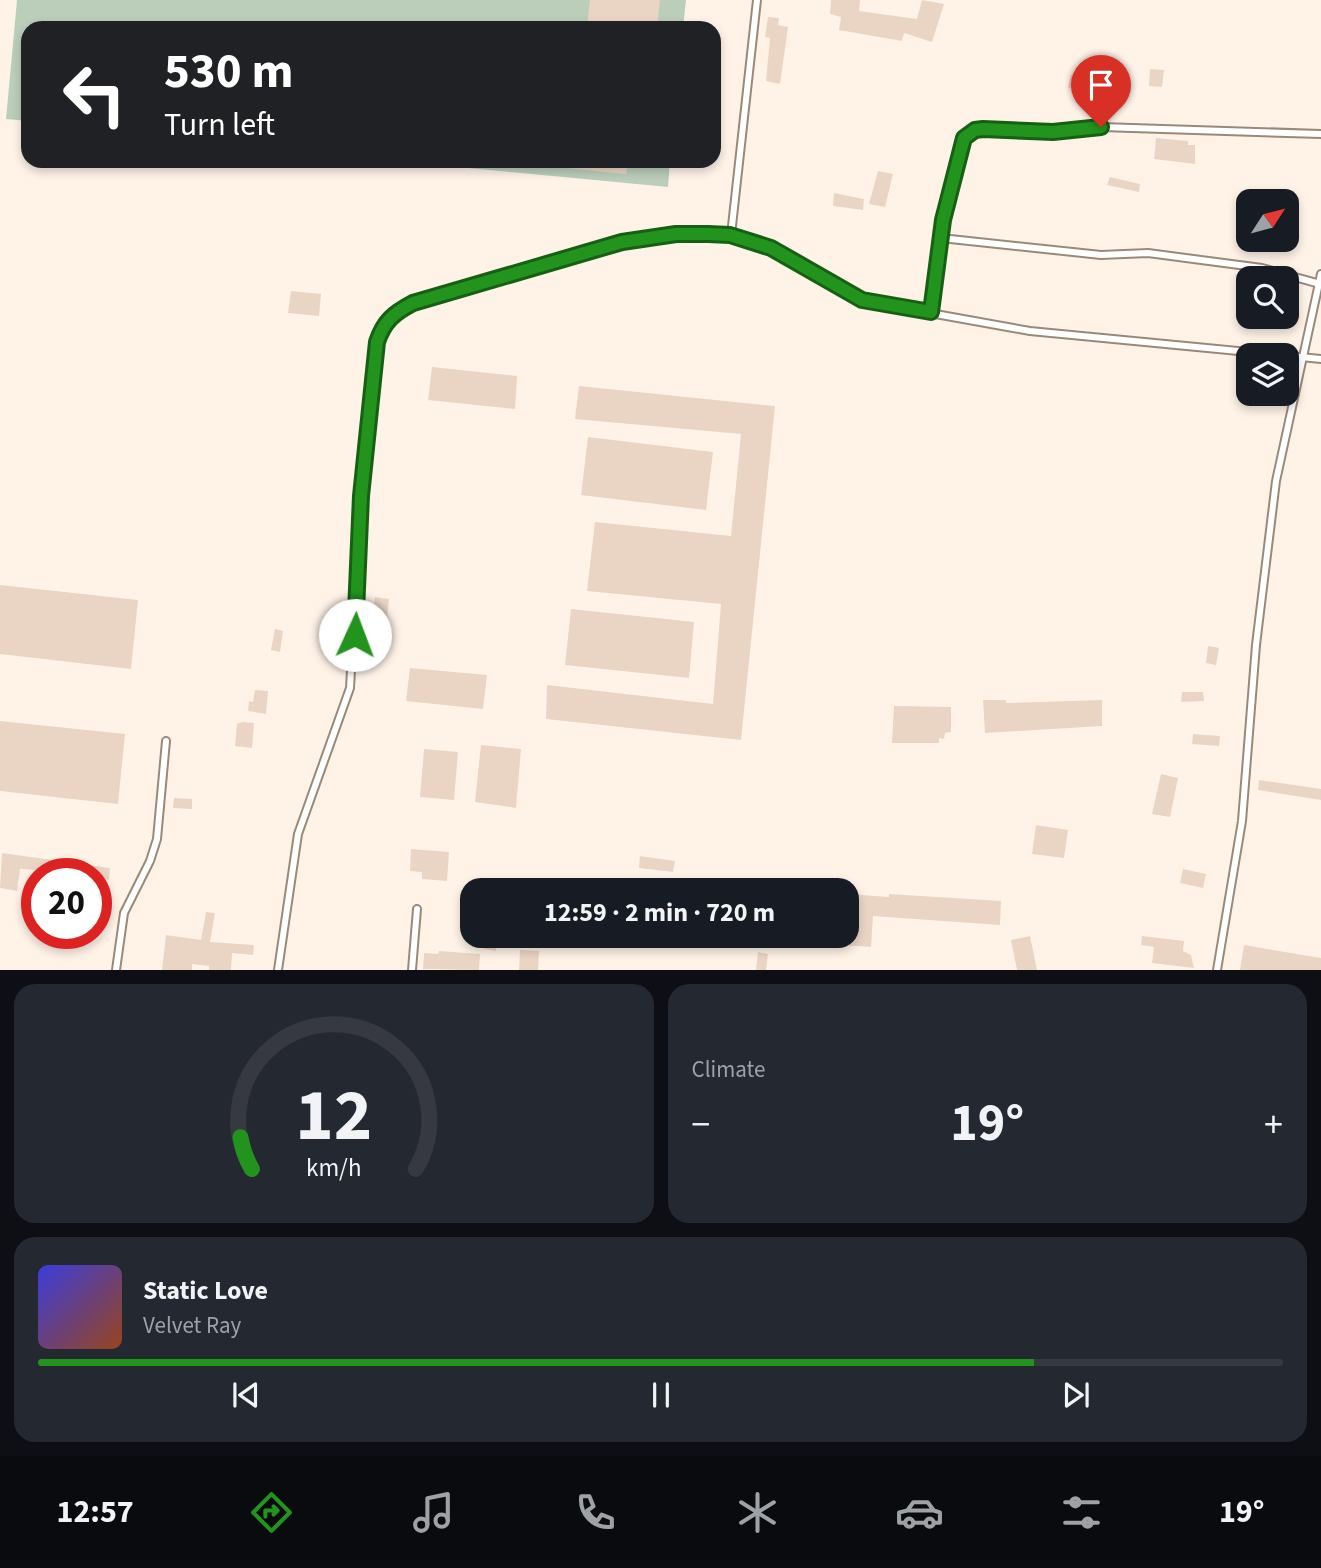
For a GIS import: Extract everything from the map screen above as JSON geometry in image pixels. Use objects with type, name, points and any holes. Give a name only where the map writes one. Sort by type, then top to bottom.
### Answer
[{"type":"lane","points":[[730,235],[757,0]]},
{"type":"lane","points":[[931,312],[947,200],[964,138],[975,130],[1053,132],[1101,127],[1321,134]]},
{"type":"lane","points":[[278,970],[298,834],[350,688],[361,496],[377,342],[382,325],[395,312],[413,303],[622,242],[676,234],[730,235],[789,257],[862,300],[1030,331],[1321,359]]},
{"type":"lane","points":[[941,238],[1101,255],[1148,253],[1262,268],[1320,284]]},
{"type":"lane","points":[[1216,970],[1242,821],[1256,645],[1276,481],[1321,274]]},
{"type":"lane","points":[[116,970],[124,913],[150,861],[157,839],[166,741]]},
{"type":"lane","points":[[412,970],[417,909]]},
{"type":"green space","points":[[17,0],[686,0],[684,21],[21,21],[21,120],[6,119]]},
{"type":"green space","points":[[468,168],[669,168],[668,187]]},
{"type":"building","points":[[590,0],[660,0],[658,21],[588,21]]},
{"type":"building","points":[[831,0],[860,0],[859,11],[917,19],[922,0],[944,4],[932,42],[904,33],[902,41],[839,30],[841,17],[830,14]]},
{"type":"building","points":[[768,17],[779,18],[778,25],[788,27],[780,84],[766,81],[770,38],[765,37]]},
{"type":"building","points":[[1150,69],[1164,70],[1162,87],[1149,86]]},
{"type":"building","points":[[1071,75],[1083,77],[1081,90],[1068,88]]},
{"type":"building","points":[[1156,138],[1188,141],[1188,145],[1195,145],[1195,164],[1154,159]]},
{"type":"building","points":[[565,168],[627,168],[626,174]]},
{"type":"building","points":[[878,171],[893,174],[885,207],[869,204]]},
{"type":"building","points":[[1110,177],[1140,184],[1139,192],[1107,185]]},
{"type":"building","points":[[834,193],[864,199],[863,210],[833,206]]},
{"type":"building","points":[[291,291],[321,294],[319,316],[288,313]]},
{"type":"building","points":[[432,367],[517,376],[515,409],[428,400]]},
{"type":"building","points":[[579,386],[775,406],[741,740],[546,719],[547,685],[713,704],[721,604],[587,591],[595,522],[731,536],[741,434],[575,419]]},
{"type":"building","points":[[588,437],[713,452],[706,510],[581,495]]},
{"type":"building","points":[[0,585],[138,600],[131,669],[0,654]]},
{"type":"building","points":[[375,597],[389,599],[386,629],[372,627]]},
{"type":"building","points":[[571,609],[694,622],[689,678],[565,665]]},
{"type":"building","points":[[275,629],[283,631],[280,652],[271,650]]},
{"type":"building","points":[[1208,646],[1219,648],[1216,665],[1206,663]]},
{"type":"building","points":[[410,668],[487,675],[483,709],[406,701]]},
{"type":"building","points":[[255,690],[268,691],[266,714],[248,711],[249,701],[253,702]]},
{"type":"building","points":[[1182,692],[1203,692],[1204,701],[1181,702]]},
{"type":"building","points":[[983,700],[1006,700],[1006,703],[1102,700],[1102,726],[985,733]]},
{"type":"building","points":[[894,706],[951,707],[951,732],[945,733],[944,739],[939,738],[939,743],[892,743]]},
{"type":"building","points":[[0,721],[125,734],[118,804],[0,791]]},
{"type":"building","points":[[254,723],[252,748],[235,746],[237,724]]},
{"type":"building","points":[[1193,734],[1220,736],[1219,746],[1192,744]]},
{"type":"building","points":[[481,745],[521,749],[516,808],[475,802]]},
{"type":"building","points":[[424,749],[458,752],[454,800],[420,797]]},
{"type":"building","points":[[1161,774],[1178,778],[1170,817],[1152,814]]},
{"type":"building","points":[[1259,780],[1321,789],[1321,800],[1258,790]]},
{"type":"building","points":[[174,798],[192,799],[192,809],[173,808]]},
{"type":"building","points":[[1036,825],[1068,830],[1064,858],[1032,854]]},
{"type":"building","points":[[411,849],[449,852],[447,881],[422,879],[422,872],[410,871]]},
{"type":"building","points":[[2,853],[38,858],[21,858],[17,891],[0,888]]},
{"type":"building","points":[[640,856],[675,861],[673,872],[639,868]]},
{"type":"building","points":[[1183,869],[1206,874],[1203,888],[1180,883]]},
{"type":"building","points":[[889,894],[1001,901],[1000,925],[873,916],[871,947],[859,946],[859,895],[889,897]]},
{"type":"building","points":[[206,912],[215,913],[210,942],[254,945],[253,955],[232,953],[231,970],[209,970],[209,966],[192,964],[192,970],[162,970],[166,935],[201,940]]},
{"type":"building","points":[[1030,936],[1037,970],[1017,970],[1011,940]]},
{"type":"building","points":[[1142,936],[1184,941],[1183,951],[1191,955],[1194,968],[1152,963],[1154,947],[1141,945]]},
{"type":"building","points":[[1244,945],[1321,958],[1321,970],[1240,970]]},
{"type":"building","points":[[520,950],[539,951],[538,970],[519,970]]},
{"type":"building","points":[[439,951],[480,954],[479,970],[423,969],[424,953],[438,954]]},
{"type":"building","points":[[758,952],[768,954],[766,970],[756,970]]},
{"type":"route","points":[[355,635],[361,496],[377,342],[382,325],[395,312],[413,303],[622,242],[676,234],[730,235],[755,242],[789,257],[862,300],[931,312],[943,220],[964,138],[975,130],[983,129],[1053,132],[1101,127]]}]
